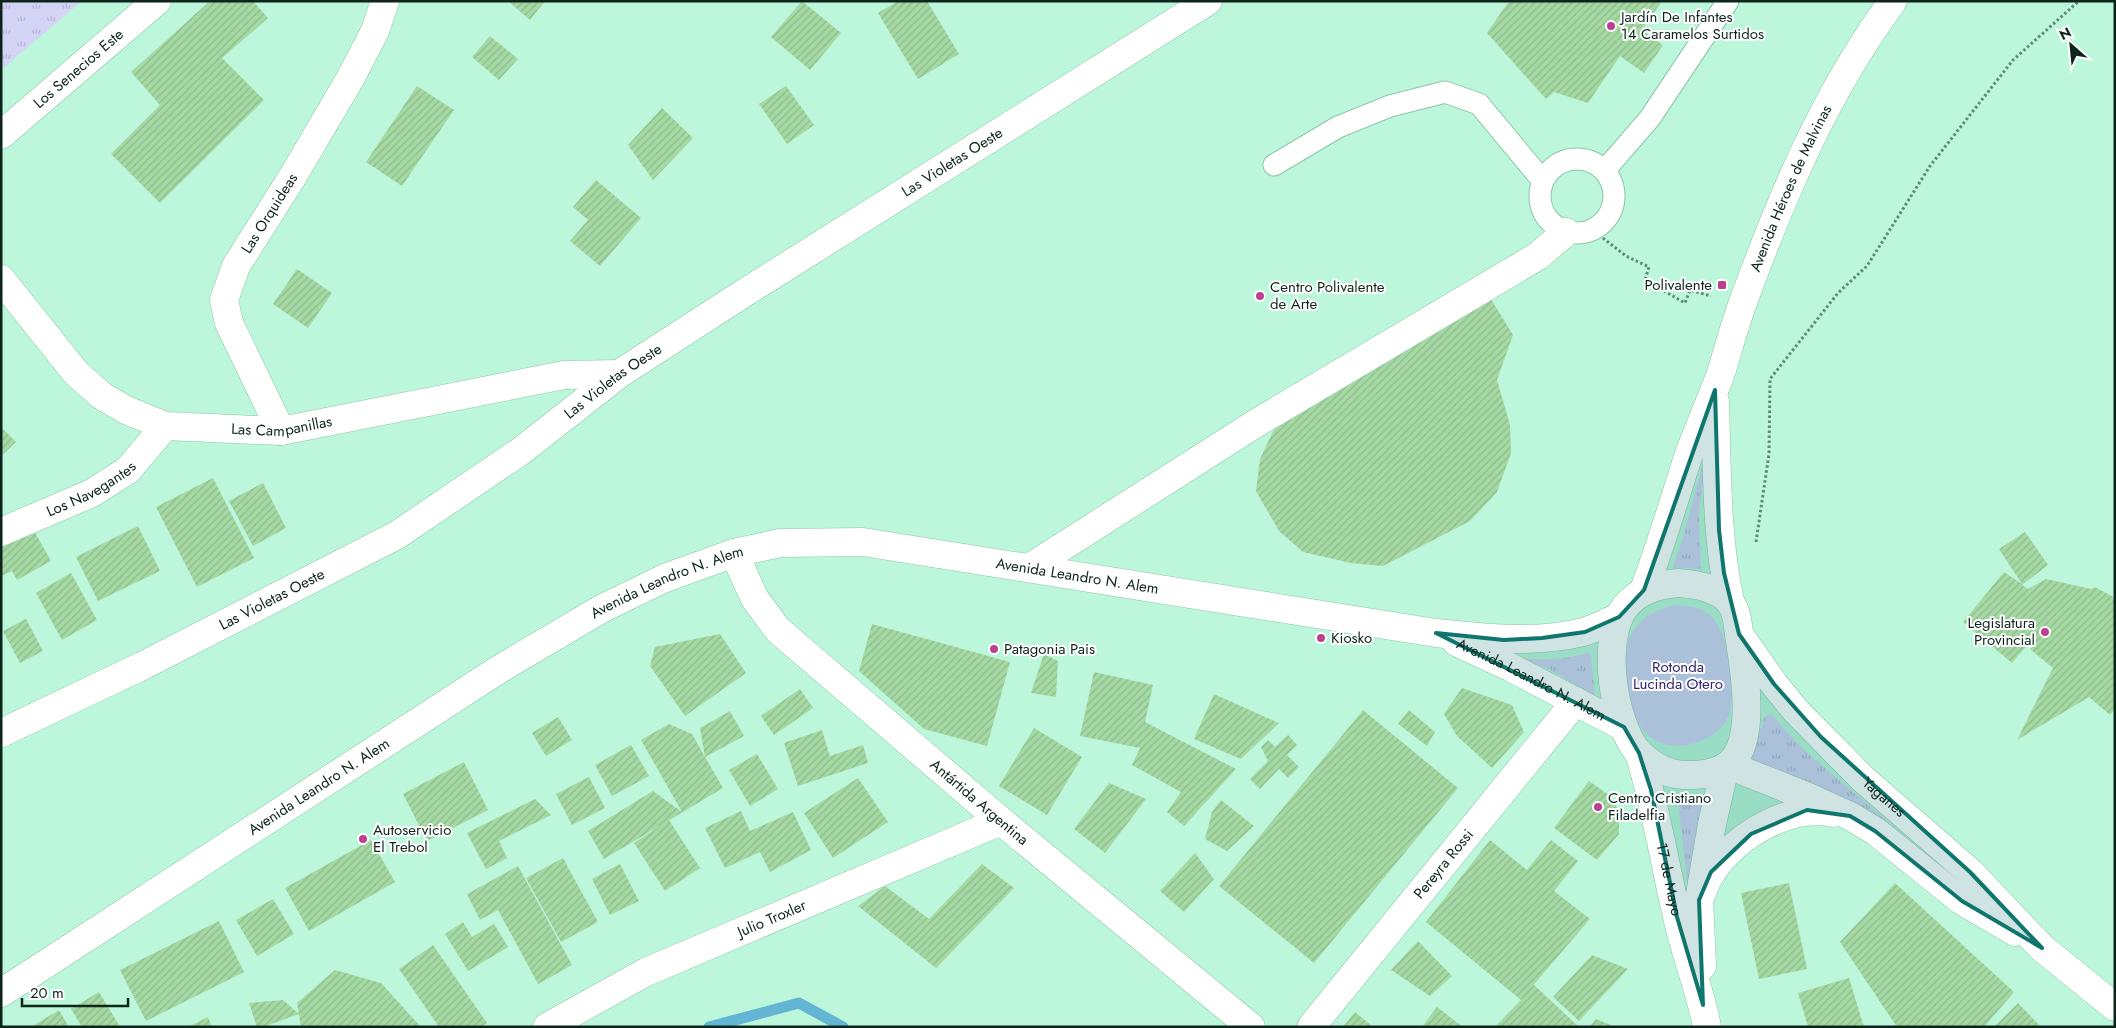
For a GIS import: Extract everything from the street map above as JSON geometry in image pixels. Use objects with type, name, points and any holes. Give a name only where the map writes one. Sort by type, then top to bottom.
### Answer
[{"type":"main road","name":"Los Senecios Este","points":[[1,135],[157,1]]},
{"type":"main road","name":"Las Orquideas","points":[[280,431],[229,323],[224,300],[236,266],[293,176],[350,79],[375,31],[385,1]]},
{"type":"main road","name":"Las Violetas Oeste","points":[[1,733],[142,666],[397,535],[520,451],[619,374],[1208,1]]},
{"type":"main road","name":"Avenida Héroes de Malvinas","points":[[1644,590],[1662,544],[1689,454],[1715,390],[1742,305],[1774,221],[1806,146],[1839,84],[1872,30],[1893,1]]},
{"type":"main road","points":[[1029,568],[1258,422],[1579,231]]},
{"type":"main road","name":"Las Campanillas","points":[[1,280],[76,373],[126,410],[165,426],[280,431],[564,375],[619,374]]},
{"type":"main road","name":"Avenida Héroes de Malvinas","points":[[1715,390],[1719,530],[1724,573],[1730,602]]},
{"type":"main road","name":"Los Navegantes","points":[[1,532],[92,493],[128,470],[165,426]]},
{"type":"main road","name":"Avenida Leandro N. Alem","points":[[1,993],[498,670],[603,608],[665,578],[734,553],[780,542],[863,542],[1436,634],[1504,640],[1542,638],[1585,632],[1619,616]]},
{"type":"main road","name":"Antártida Argentina","points":[[734,553],[755,598],[778,630],[1001,821],[1251,1027]]},
{"type":"main road","points":[[1661,584],[1691,584],[1718,592],[1730,602],[1736,613],[1744,659],[1747,712],[1742,741],[1736,756],[1726,766],[1702,774],[1674,774],[1661,770],[1639,753],[1624,727],[1617,705],[1610,662],[1619,616],[1632,599],[1644,590],[1661,584]]},
{"type":"main road","name":"Avenida Leandro N. Alem","points":[[1436,634],[1510,667],[1624,727]]},
{"type":"main road","name":"Yaganes","points":[[1739,634],[1774,684],[1820,737],[1862,779],[1970,872],[2042,948],[2115,1007]]},
{"type":"main road","name":"Pereyra Rossi","points":[[1311,1027],[1576,701]]},
{"type":"main road","name":"17 de Mayo","points":[[1639,753],[1656,815],[1677,917],[1705,1016]]},
{"type":"main road","name":"Yaganes","points":[[1726,766],[1806,796],[1850,816],[1875,831],[1962,901],[2042,948]]},
{"type":"main road","name":"17 de Mayo","points":[[1705,1016],[1699,900],[1712,824],[1726,766]]},
{"type":"main road","points":[[1699,900],[1711,872],[1728,852],[1750,834],[1779,819],[1807,810],[1850,816]]},
{"type":"main road","name":"Julio Troxler","points":[[547,1027],[646,972],[1001,821]]},
{"type":"lane","points":[[1605,170],[1650,118],[1728,1]]},
{"type":"lane","points":[[1274,165],[1338,127],[1390,106],[1445,92],[1480,104],[1542,180]]},
{"type":"lane","points":[[1573,158],[1584,158],[1596,163],[1605,170],[1611,180],[1614,203],[1610,215],[1602,224],[1579,231],[1555,226],[1546,217],[1539,192],[1542,180],[1560,162],[1573,158]]},
{"type":"path","points":[[1754,548],[1769,454],[1770,379],[1838,293],[1867,266],[1930,166],[2013,60],[2079,1]]},
{"type":"path","points":[[1579,231],[1649,267],[1645,280],[1685,302],[1690,290],[1719,299]]},
{"type":"highlighted area","points":[[1715,390],[1719,530],[1724,573],[1739,634],[1774,684],[1821,737],[1970,872],[2042,948],[1962,901],[1875,831],[1850,816],[1807,810],[1751,834],[1711,872],[1699,900],[1703,1005],[1677,917],[1651,790],[1639,753],[1624,727],[1436,633],[1504,640],[1542,638],[1585,632],[1619,617],[1644,590]]},
{"type":"green space","points":[[1,1],[82,1],[1,70]]},
{"type":"green space","points":[[1706,452],[1699,514],[1701,569],[1674,568],[1673,566],[1682,541]]},
{"type":"green space","name":"Rotonda Lucinda Otero","points":[[1676,605],[1704,611],[1718,625],[1723,635],[1730,661],[1732,701],[1727,719],[1717,732],[1693,744],[1676,746],[1651,738],[1636,719],[1627,682],[1626,649],[1631,634],[1641,622],[1660,609]]},
{"type":"green space","points":[[1591,654],[1595,694],[1593,695],[1549,669],[1515,657],[1552,659]]},
{"type":"green space","points":[[1771,714],[1803,749],[1966,889],[1876,817],[1820,787],[1751,761],[1750,759],[1765,716]]},
{"type":"green space","points":[[1700,797],[1703,802],[1691,859],[1690,910],[1678,800]]},
{"type":"building","points":[[210,1],[253,1],[268,18],[222,58],[264,100],[160,203],[111,154],[160,105],[131,72]]},
{"type":"building","points":[[508,1],[545,1],[530,20]]},
{"type":"building","points":[[802,1],[841,33],[810,70],[771,37]]},
{"type":"building","points":[[898,1],[927,1],[959,54],[918,79],[878,13]]},
{"type":"building","points":[[1509,1],[1662,1],[1642,30],[1663,45],[1644,73],[1620,56],[1588,103],[1554,92],[1546,99],[1487,33]]},
{"type":"building","points":[[490,36],[518,59],[499,80],[472,57]]},
{"type":"building","points":[[417,86],[454,110],[402,186],[366,162]]},
{"type":"building","points":[[786,86],[814,125],[787,144],[759,104]]},
{"type":"building","points":[[662,108],[693,138],[653,180],[628,145]]},
{"type":"building","points":[[596,180],[641,218],[600,266],[570,241],[588,220],[573,207]]},
{"type":"building","points":[[297,269],[332,293],[308,328],[273,304]]},
{"type":"building","points":[[1491,299],[1513,335],[1497,380],[1510,425],[1511,453],[1497,492],[1470,521],[1383,566],[1351,563],[1303,552],[1279,531],[1256,491],[1260,459],[1275,427]]},
{"type":"building","points":[[1,427],[16,442],[1,456]]},
{"type":"building","points":[[213,478],[254,558],[197,587],[156,507]]},
{"type":"building","points":[[263,483],[286,528],[253,546],[229,501]]},
{"type":"building","points":[[138,526],[160,571],[98,601],[76,557]]},
{"type":"building","points":[[33,529],[51,561],[17,580],[12,571],[1,576],[1,547]]},
{"type":"building","name":"Legislatura Provincial","points":[[2025,532],[2048,565],[2022,585],[2028,589],[2046,579],[2091,589],[2095,587],[2115,598],[2115,709],[2110,715],[2089,697],[2017,740],[2053,668],[2030,649],[2034,645],[2030,642],[2012,663],[1963,622],[2004,572],[2022,584],[1999,549]]},
{"type":"building","points":[[71,573],[97,620],[62,640],[36,593]]},
{"type":"building","points":[[26,619],[43,651],[20,663],[3,631]]},
{"type":"building","points":[[872,624],[1010,662],[987,746],[924,729],[859,671]]},
{"type":"building","points":[[720,634],[746,673],[685,716],[650,666],[655,647]]},
{"type":"building","points":[[1044,654],[1058,661],[1056,697],[1031,693]]},
{"type":"building","points":[[1094,672],[1153,685],[1145,722],[1236,769],[1184,826],[1167,812],[1181,792],[1132,765],[1140,748],[1080,736]]},
{"type":"building","points":[[1462,688],[1512,705],[1524,732],[1492,768],[1457,736],[1444,714]]},
{"type":"building","points":[[800,689],[813,708],[774,735],[761,716]]},
{"type":"building","points":[[1214,694],[1279,723],[1241,759],[1194,739]]},
{"type":"building","points":[[1363,710],[1458,788],[1314,963],[1219,886]]},
{"type":"building","points":[[1409,710],[1435,732],[1427,746],[1398,724]]},
{"type":"building","points":[[730,711],[744,736],[705,757],[700,728]]},
{"type":"building","points":[[558,717],[572,740],[546,756],[532,733]]},
{"type":"building","points":[[669,724],[692,734],[723,788],[604,859],[588,831],[653,791],[682,812],[641,740]]},
{"type":"building","points":[[1034,728],[1082,757],[1047,815],[999,786]]},
{"type":"building","points":[[822,730],[830,756],[863,745],[868,763],[798,786],[784,743]]},
{"type":"building","points":[[1288,735],[1297,745],[1287,755],[1299,767],[1288,778],[1279,769],[1260,789],[1250,779],[1268,761],[1261,747],[1268,740],[1275,747]]},
{"type":"building","points":[[631,745],[649,776],[612,796],[595,765]]},
{"type":"building","points":[[757,754],[778,789],[750,806],[729,770]]},
{"type":"building","points":[[464,762],[488,810],[427,841],[403,794]]},
{"type":"building","points":[[589,777],[605,808],[572,825],[556,794]]},
{"type":"building","points":[[858,778],[888,822],[833,858],[804,813]]},
{"type":"building","points":[[1589,781],[1609,795],[1619,811],[1619,834],[1597,860],[1554,828]]},
{"type":"building","points":[[1109,783],[1146,799],[1105,853],[1074,829]]},
{"type":"building","points":[[535,799],[551,815],[499,841],[507,858],[486,869],[467,833]]},
{"type":"building","points":[[1221,800],[1254,826],[1227,851],[1205,839],[1212,812]]},
{"type":"building","points":[[741,811],[750,831],[793,812],[811,850],[770,872],[760,852],[725,868],[705,828]]},
{"type":"building","points":[[669,820],[700,868],[665,891],[634,843]]},
{"type":"building","points":[[371,840],[395,882],[309,931],[285,888]]},
{"type":"building","points":[[1490,840],[1527,870],[1551,840],[1578,861],[1554,891],[1590,919],[1530,989],[1534,985],[1579,1027],[1495,1027],[1521,1000],[1426,922]]},
{"type":"building","points":[[1195,853],[1214,879],[1184,912],[1160,891]]},
{"type":"building","points":[[563,858],[598,922],[561,942],[526,878]]},
{"type":"building","points":[[620,864],[639,901],[610,915],[592,879]]},
{"type":"building","points":[[982,864],[1014,888],[936,968],[858,906],[885,886],[929,919]]},
{"type":"building","points":[[518,866],[572,965],[538,984],[498,910],[480,920],[467,894]]},
{"type":"building","points":[[1789,883],[1807,969],[1759,979],[1741,893]]},
{"type":"building","points":[[1895,883],[2014,992],[1984,1027],[1897,1027],[1840,942]]},
{"type":"building","points":[[273,899],[294,934],[257,956],[236,920]]},
{"type":"building","points":[[219,921],[244,972],[146,1021],[120,970]]},
{"type":"building","points":[[463,922],[472,937],[494,924],[508,947],[468,971],[445,934]]},
{"type":"building","points":[[1418,941],[1452,976],[1430,996],[1391,970]]},
{"type":"building","points":[[433,945],[487,1023],[481,1027],[439,1027],[399,969]]},
{"type":"building","points":[[1592,955],[1628,969],[1579,1021],[1553,997]]},
{"type":"building","points":[[335,970],[381,983],[421,1027],[301,1027],[297,1003]]},
{"type":"building","points":[[1849,978],[1864,1027],[1808,1027],[1798,993]]},
{"type":"building","points":[[99,992],[120,1027],[82,1027],[71,1009]]},
{"type":"building","points":[[283,1000],[299,1014],[263,1027],[257,1027],[249,1003]]},
{"type":"building","points":[[2018,1003],[2041,1027],[1994,1027]]},
{"type":"building","points":[[1437,1007],[1463,1027],[1422,1027]]},
{"type":"building","points":[[59,1010],[69,1027],[31,1027]]},
{"type":"building","points":[[1355,1012],[1373,1027],[1343,1027]]},
{"type":"building","points":[[208,1017],[212,1027],[188,1027]]},
{"type":"building","points":[[1596,1019],[1611,1025],[1609,1027],[1589,1027]]},
{"type":"waterway","points":[[709,1027],[799,1003],[843,1027]]},
{"type":"place","name":"Jardín De Infantes 14 Caramelos Surtidos","points":[[1611,26]]},
{"type":"place","name":"Polivalente","points":[[1722,285]]},
{"type":"place","name":"Centro Polivalente de Arte","points":[[1260,296]]},
{"type":"place","name":"Legislatura Provincial","points":[[2045,632]]},
{"type":"place","name":"Kiosko","points":[[1321,638]]},
{"type":"place","name":"Patagonia Pais","points":[[994,649]]},
{"type":"place","name":"Centro Cristiano Filadelfia","points":[[1598,807]]},
{"type":"place","name":"Autoservicio El Trebol","points":[[363,839]]}]
